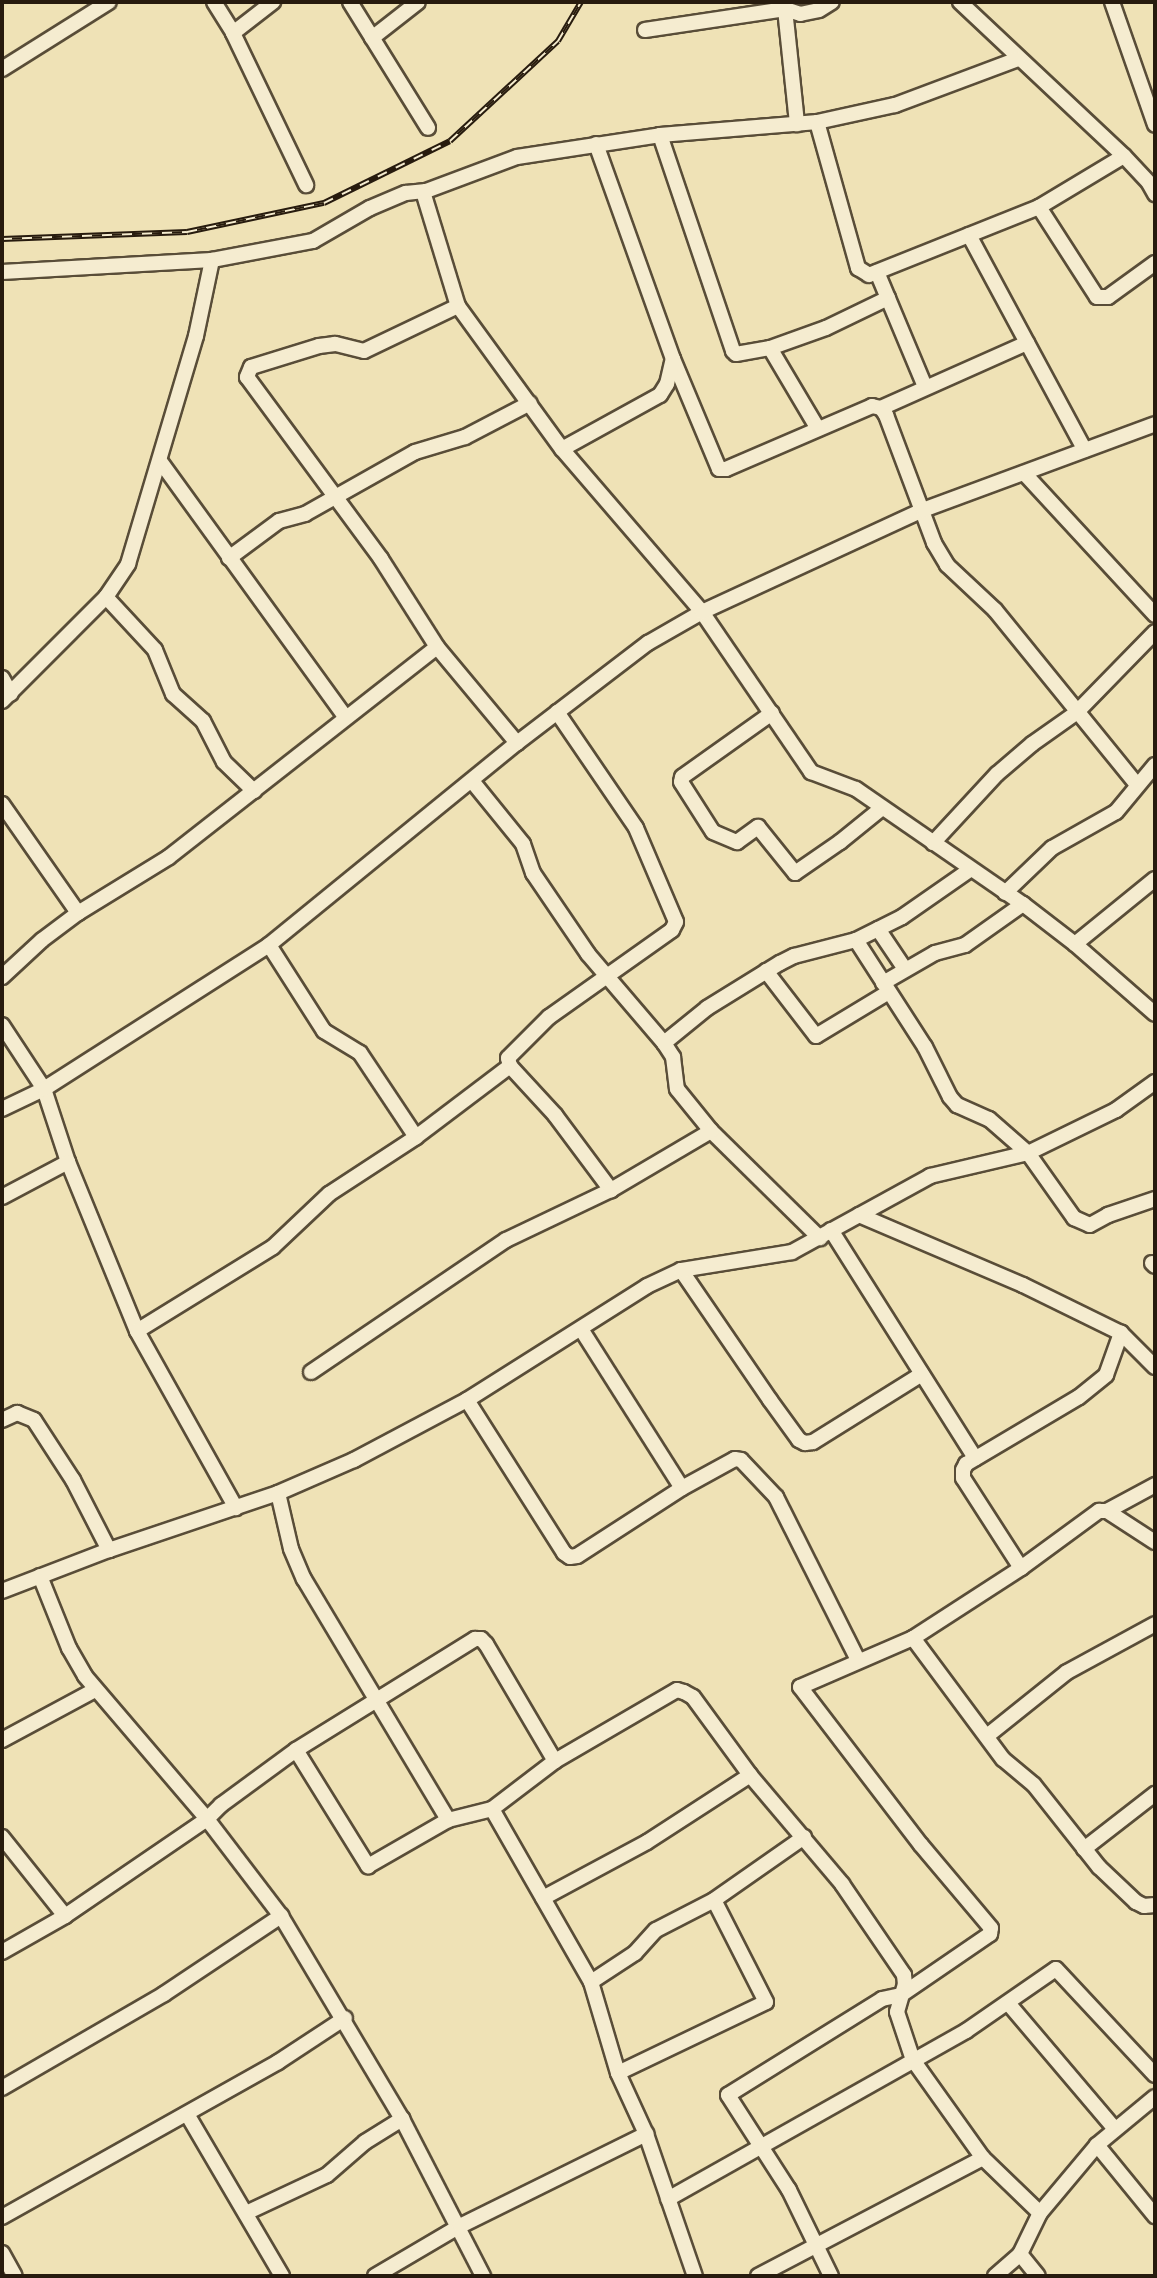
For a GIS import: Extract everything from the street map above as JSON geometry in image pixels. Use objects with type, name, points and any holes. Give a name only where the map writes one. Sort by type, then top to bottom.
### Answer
[{"type":"street","points":[[2,69],[109,2]]},
{"type":"street","points":[[214,2],[233,33],[306,185]]},
{"type":"street","points":[[233,33],[273,2]]},
{"type":"street","points":[[351,2],[428,128]]},
{"type":"street","points":[[372,38],[418,2]]},
{"type":"street","points":[[645,30],[785,9],[800,14],[818,10],[832,2]]},
{"type":"street","points":[[960,2],[1153,184]]},
{"type":"street","points":[[1112,2],[1155,125]]},
{"type":"street","points":[[785,9],[797,124]]},
{"type":"street","points":[[2,272],[212,260],[313,241],[370,208],[406,193],[426,191],[517,156],[660,135],[817,122],[895,105],[1018,59]]},
{"type":"street","points":[[817,122],[858,268],[869,275],[1039,207],[1125,156]]},
{"type":"street","points":[[660,135],[733,351],[741,355],[770,348],[826,328],[888,298]]},
{"type":"street","points":[[596,144],[673,359],[719,469],[726,469],[872,406],[881,408],[1027,343]]},
{"type":"street","points":[[426,191],[424,195],[458,306],[562,449],[702,612],[811,772],[844,783],[1023,904],[1075,944],[1155,1014]]},
{"type":"street","points":[[1039,207],[1097,297],[1108,297],[1155,263]]},
{"type":"street","points":[[970,235],[1084,450]]},
{"type":"street","points":[[6,697],[106,597],[128,564],[196,336],[212,260]]},
{"type":"street","points":[[877,272],[925,387]]},
{"type":"street","points":[[458,306],[365,351],[335,344],[319,346],[247,371],[247,377],[381,559],[436,647],[517,743]]},
{"type":"street","points":[[770,348],[818,429]]},
{"type":"street","points":[[562,449],[660,395],[667,384],[673,359]]},
{"type":"street","points":[[229,558],[279,520],[305,514],[415,452],[465,437],[530,403]]},
{"type":"street","points":[[881,408],[934,543],[947,565],[995,610],[1076,713],[1138,785]]},
{"type":"street","points":[[2,1110],[44,1089],[269,945],[517,743],[648,643],[702,612],[923,510],[1155,424]]},
{"type":"street","points":[[160,461],[345,717]]},
{"type":"street","points":[[1024,472],[1155,615]]},
{"type":"street","points":[[106,597],[155,650],[168,687],[203,721],[224,762],[254,791]]},
{"type":"street","points":[[933,843],[997,774],[1076,713],[1155,632]]},
{"type":"street","points":[[2,976],[42,940],[78,913],[169,857],[436,647]]},
{"type":"street","points":[[2,678],[6,697]]},
{"type":"street","points":[[556,712],[636,828],[676,922],[672,930],[606,974],[545,1022],[510,1055],[510,1066],[555,1115],[611,1190]]},
{"type":"street","points":[[772,713],[682,777],[681,782],[713,832],[737,842],[758,827],[795,873],[882,808]]},
{"type":"street","points":[[1005,893],[1052,848],[1115,813],[1155,765]]},
{"type":"street","points":[[472,781],[523,844],[533,873],[606,974],[664,1043],[673,1057],[677,1089],[711,1131],[825,1234],[922,1374],[975,1458]]},
{"type":"street","points":[[2,804],[78,913]]},
{"type":"street","points":[[664,1043],[707,1008],[766,971],[794,956],[856,940],[911,911],[971,869]]},
{"type":"street","points":[[1075,944],[1155,879]]},
{"type":"street","points":[[766,971],[816,1036],[886,987],[905,969],[938,951],[965,945],[1023,904]]},
{"type":"street","points":[[878,929],[905,969]]},
{"type":"street","points":[[856,940],[925,1047],[950,1097],[957,1105],[989,1119],[1028,1153],[1074,1218],[1090,1225],[1108,1215],[1155,1199]]},
{"type":"street","points":[[269,945],[324,1031],[360,1053],[416,1136]]},
{"type":"street","points":[[2,1025],[44,1089],[68,1162],[137,1331],[236,1508]]},
{"type":"street","points":[[137,1331],[273,1247],[329,1194],[416,1136],[510,1066]]},
{"type":"street","points":[[2,1591],[109,1549],[278,1493],[354,1460],[467,1400],[647,1286],[681,1270],[792,1252],[937,1172],[1028,1153],[1116,1110],[1155,1082]]},
{"type":"street","points":[[311,1372],[506,1240],[611,1190],[711,1131]]},
{"type":"street","points":[[2,1197],[68,1162]]},
{"type":"street","points":[[859,1215],[1023,1285],[1121,1332],[1155,1367]]},
{"type":"street","points":[[681,1270],[777,1410],[799,1440],[805,1443],[813,1442],[922,1374]]},
{"type":"street","points":[[581,1329],[682,1488]]},
{"type":"street","points":[[1021,1568],[963,1478],[966,1464],[1079,1397],[1106,1374],[1121,1332]]},
{"type":"street","points":[[467,1400],[564,1553],[570,1557],[577,1556],[682,1488],[735,1459],[741,1460],[776,1497],[858,1660]]},
{"type":"street","points":[[2,1420],[17,1413],[34,1420],[73,1479],[109,1549]]},
{"type":"street","points":[[831,2276],[814,2247],[789,2190],[728,2098],[730,2092],[881,1998],[901,1995],[990,1934],[991,1928],[921,1845],[801,1691],[803,1684],[913,1638],[1021,1568],[1100,1511],[1107,1511],[1155,1485]]},
{"type":"street","points":[[278,1493],[300,1572],[375,1703],[448,1820]]},
{"type":"street","points":[[1107,1511],[1155,1542]]},
{"type":"street","points":[[40,1576],[69,1648],[95,1690],[207,1819],[281,1916],[345,2018],[402,2119],[460,2226],[483,2276]]},
{"type":"street","points":[[987,1736],[1068,1672],[1155,1624]]},
{"type":"street","points":[[913,1638],[1003,1759],[1034,1785],[1084,1849],[1136,1902],[1144,1906],[1155,1905]]},
{"type":"street","points":[[2,1952],[65,1916],[207,1819],[221,1805],[296,1750],[475,1639],[481,1639],[555,1761]]},
{"type":"street","points":[[2,1740],[95,1690]]},
{"type":"street","points":[[296,1750],[368,1866],[448,1820],[492,1809],[555,1761],[677,1690],[693,1697],[750,1775],[842,1884],[904,1975],[897,2012]]},
{"type":"street","points":[[543,1898],[647,1842],[750,1775]]},
{"type":"street","points":[[1084,1849],[1155,1794]]},
{"type":"street","points":[[492,1809],[591,1982],[618,2073],[646,2134],[695,2276]]},
{"type":"street","points":[[2,1837],[65,1916]]},
{"type":"street","points":[[591,1982],[635,1952],[656,1930],[714,1900],[804,1837]]},
{"type":"street","points":[[618,2073],[766,2002],[714,1900]]},
{"type":"street","points":[[2,2088],[164,1994],[281,1916]]},
{"type":"street","points":[[668,2199],[717,2174],[760,2146],[914,2060],[1008,2003],[1050,1971],[1061,1971],[1155,2075]]},
{"type":"street","points":[[881,1998],[897,2012],[914,2060],[983,2158],[1041,2213]]},
{"type":"street","points":[[1008,2003],[1115,2129]]},
{"type":"street","points":[[2,2217],[187,2115],[278,2062],[345,2018]]},
{"type":"street","points":[[995,2276],[1020,2254],[1041,2213],[1097,2145],[1155,2097]]},
{"type":"street","points":[[187,2115],[282,2276]]},
{"type":"street","points":[[246,2213],[327,2175],[365,2142],[402,2119]]},
{"type":"street","points":[[375,2276],[460,2226],[646,2134]]},
{"type":"street","points":[[1097,2145],[1155,2216]]},
{"type":"street","points":[[758,2276],[983,2158]]},
{"type":"street","points":[[2,2253],[15,2276]]},
{"type":"street","points":[[1020,2254],[1038,2276]]},
{"type":"railway","points":[[2,239],[187,232],[324,203],[450,141],[558,41],[581,2]]}]
